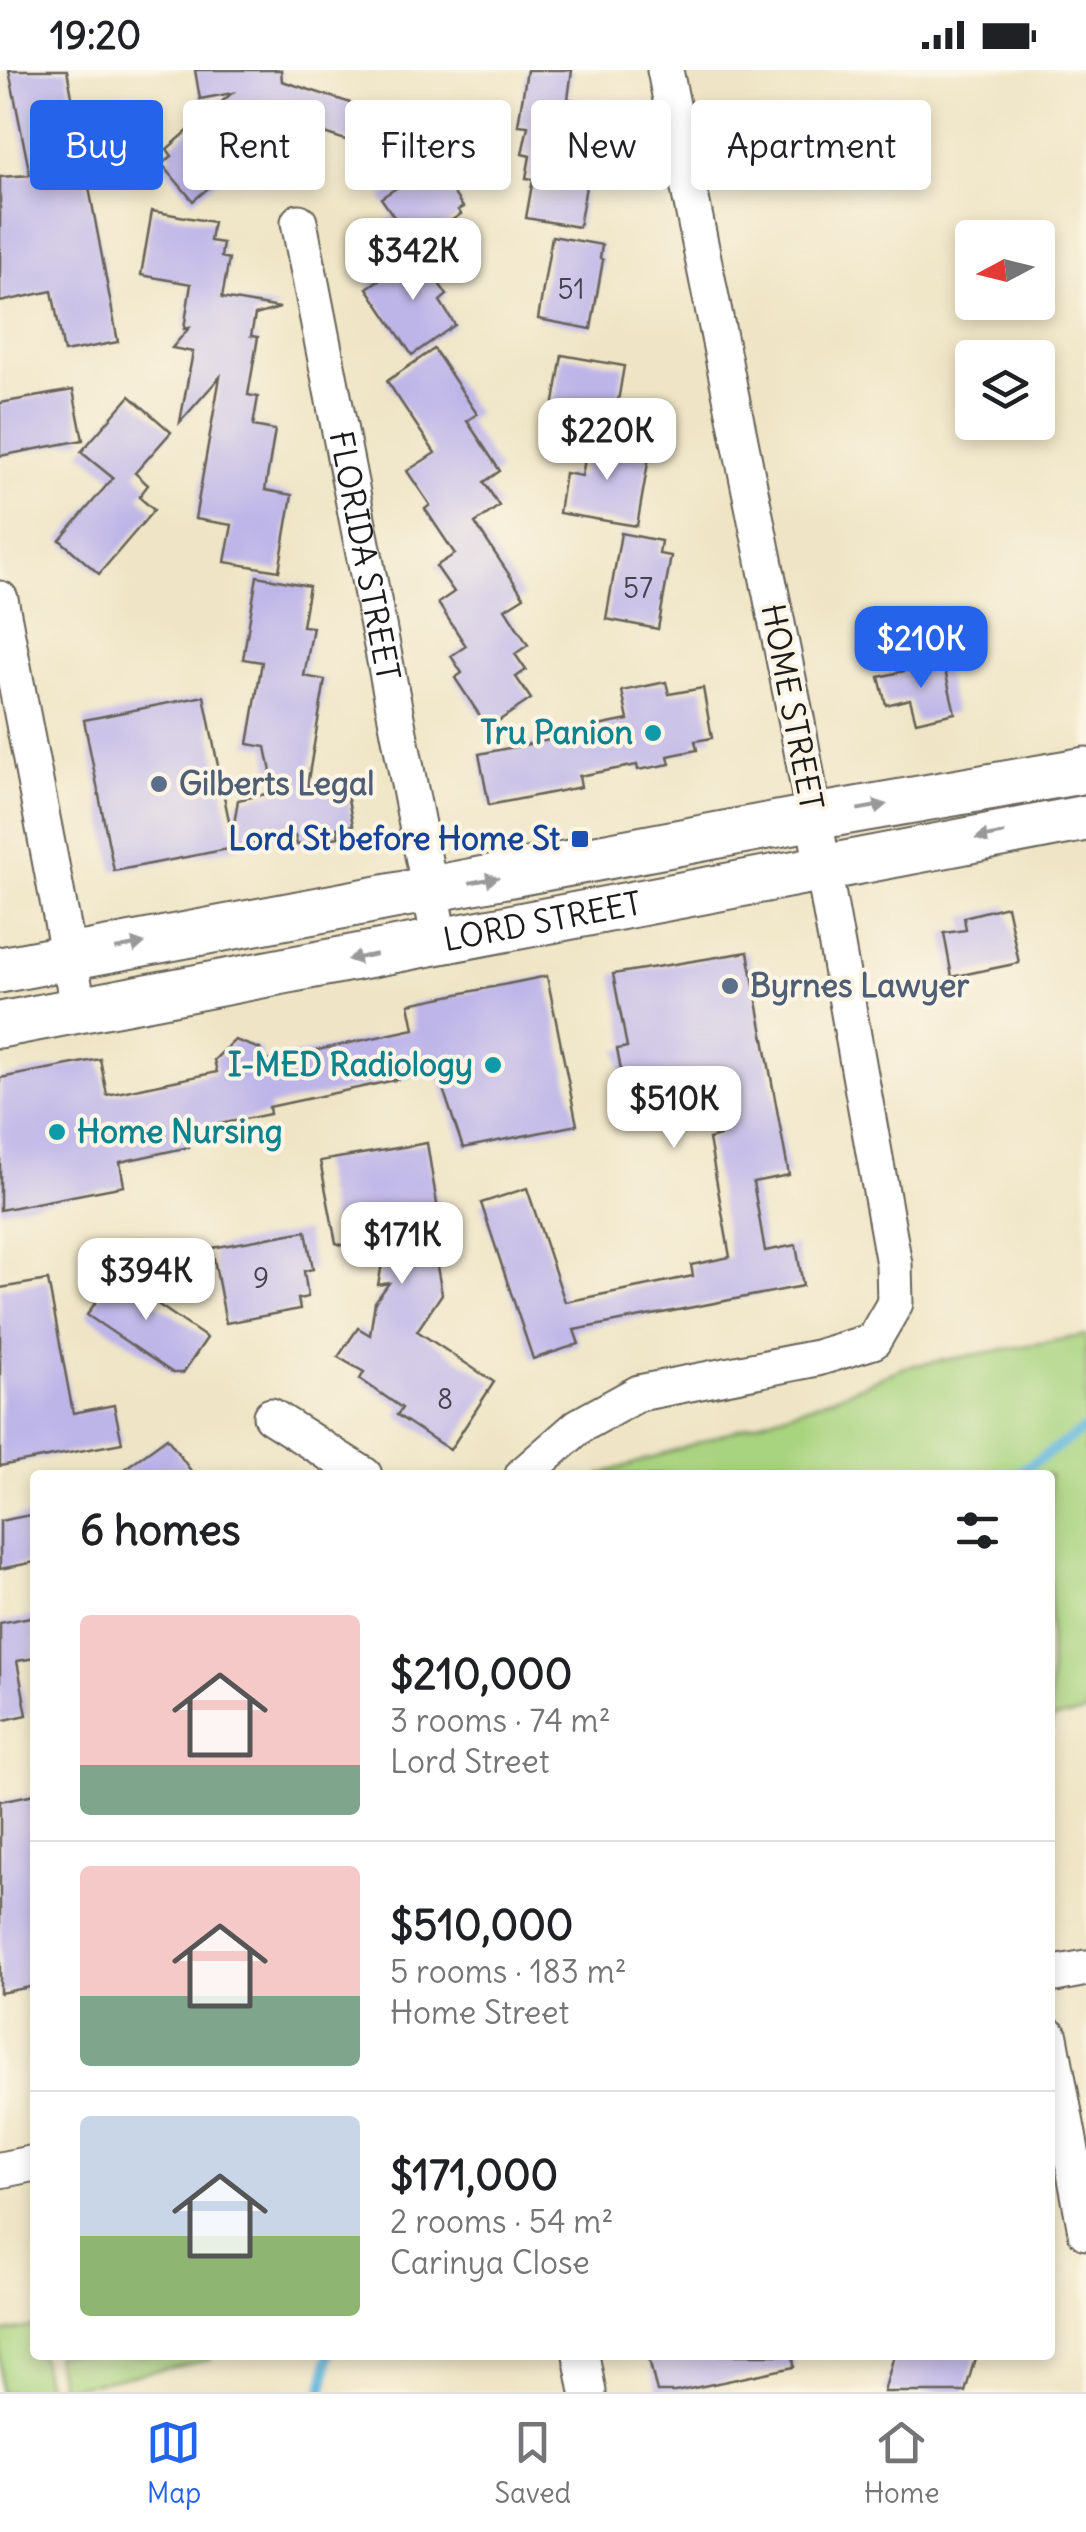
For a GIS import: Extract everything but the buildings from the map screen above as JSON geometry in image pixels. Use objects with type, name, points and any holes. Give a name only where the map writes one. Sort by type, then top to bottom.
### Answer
[{"type":"main road","name":"LORD STREET","points":[[0,970],[814,817],[1086,770]]},
{"type":"main road","name":"LORD STREET","points":[[0,1025],[1086,818]]},
{"type":"street","name":"HOME STREET","points":[[529,1470],[579,1426],[639,1394],[817,1358],[873,1341],[896,1303],[894,1264],[824,867],[665,70]]},
{"type":"street","name":"FLORIDA STREET","points":[[299,222],[440,942]]},
{"type":"street","points":[[0,599],[79,1010]]},
{"type":"street","points":[[271,1416],[356,1470]]},
{"type":"street","points":[[1055,1974],[1086,1968]]},
{"type":"street","points":[[1055,2064],[1086,2232]]},
{"type":"street","points":[[0,2170],[30,2164]]},
{"type":"street","points":[[582,2360],[588,2392]]},
{"type":"green space","points":[[1086,1335],[1086,1713],[1055,1719],[1055,1470],[614,1470],[832,1398],[905,1367]]},
{"type":"green space","points":[[30,2327],[30,2360],[41,2360],[48,2392],[0,2392],[0,2333]]},
{"type":"green space","points":[[56,2360],[210,2360],[61,2389]]},
{"type":"waterway","points":[[1023,1470],[1086,1428]]},
{"type":"waterway","points":[[323,2392],[328,2360]]},
{"type":"place","name":"Tru Panion","points":[[653,733]]},
{"type":"place","name":"Gilberts Legal","points":[[159,784]]},
{"type":"place","name":"Lord St before Home St","points":[[580,839]]},
{"type":"place","name":"Byrnes Lawyer","points":[[730,986]]},
{"type":"place","name":"I-MED Radiology","points":[[493,1065]]},
{"type":"place","name":"Home Nursing","points":[[57,1132]]}]
